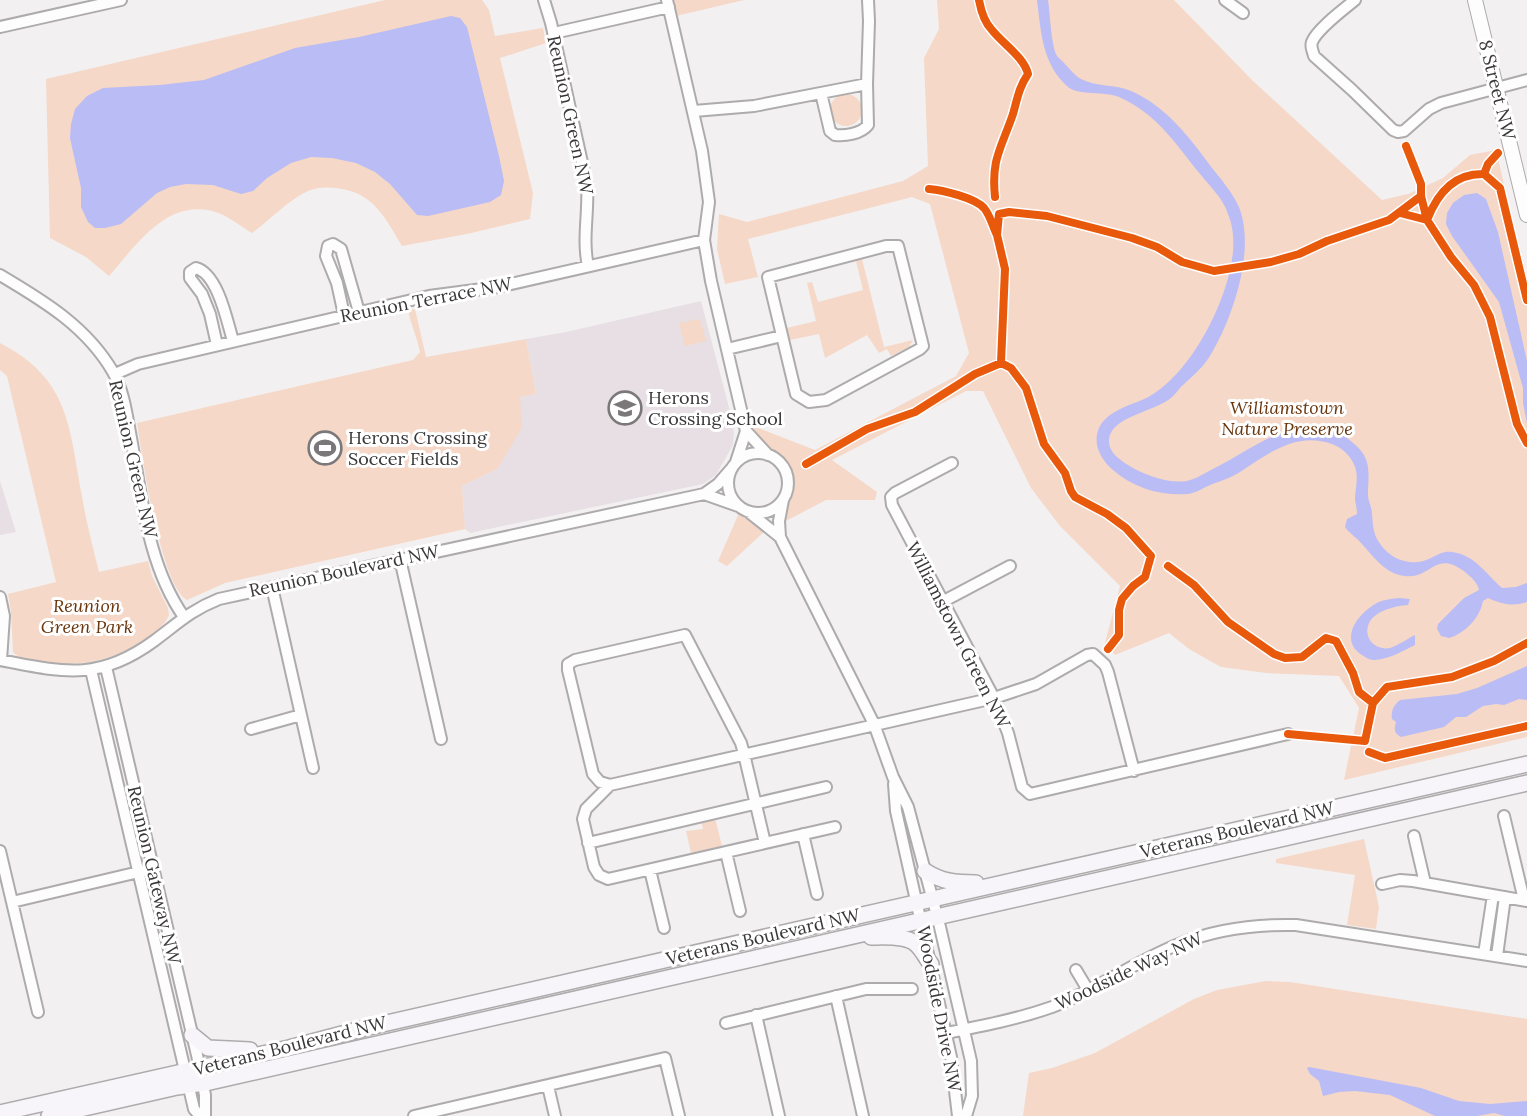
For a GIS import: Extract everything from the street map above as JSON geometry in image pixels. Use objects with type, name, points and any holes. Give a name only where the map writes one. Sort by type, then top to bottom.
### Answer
[{"type":"main road","name":"Veterans Boulevard NW","points":[[49,1116],[365,1028],[1527,764]]},
{"type":"main road","name":"Veterans Boulevard NW","points":[[0,1113],[194,1077],[844,938],[1527,783]]},
{"type":"main road","points":[[925,870],[950,883],[1006,882]]},
{"type":"main road","points":[[844,938],[886,937],[911,940],[931,964]]},
{"type":"main road","points":[[192,1035],[208,1048],[290,1048]]},
{"type":"street","points":[[0,27],[121,0]]},
{"type":"street","name":"Reunion Green NW","points":[[544,0],[554,33],[587,185],[589,204],[585,238],[588,266]]},
{"type":"street","points":[[821,93],[830,131],[835,135],[852,133],[865,129],[868,125],[868,0]]},
{"type":"street","points":[[1225,0],[1243,13]]},
{"type":"street","points":[[1355,0],[1334,17],[1313,40],[1312,50],[1314,56],[1393,130],[1404,131],[1430,109],[1441,103],[1527,80]]},
{"type":"street","name":"8 Street NW","points":[[1475,0],[1527,215]]},
{"type":"street","points":[[554,33],[668,3],[694,111],[709,202],[704,240],[746,431],[768,454],[778,460],[788,476],[789,487],[783,500],[779,521],[780,537],[874,724],[893,777],[908,807],[925,870],[925,901]]},
{"type":"street","points":[[694,111],[754,106],[867,84]]},
{"type":"street","name":"Reunion Terrace NW","points":[[114,374],[138,364],[344,315],[429,296],[498,287],[704,240]]},
{"type":"street","points":[[344,315],[337,283],[326,256],[328,246],[333,244],[341,249],[359,312]]},
{"type":"street","points":[[886,246],[898,246],[921,337],[920,349],[826,400],[810,402],[796,394],[782,336],[768,277],[886,246]]},
{"type":"street","points":[[218,345],[206,304],[190,278],[190,272],[196,267],[209,275],[225,312],[233,341]]},
{"type":"street","name":"Reunion Green NW","points":[[0,275],[59,311],[95,346],[114,374],[124,406],[144,509],[158,562],[164,581],[184,617]]},
{"type":"street","points":[[727,349],[782,336]]},
{"type":"street","points":[[739,506],[734,501],[728,487],[746,431]]},
{"type":"street","points":[[734,466],[749,454],[768,454]]},
{"type":"street","name":"Williamstown Green NW","points":[[952,463],[899,490],[891,497],[894,511],[994,698],[1008,733],[1022,788],[1030,794],[1288,734]]},
{"type":"street","name":"Reunion Boulevard NW","points":[[0,660],[65,671],[106,668],[130,658],[198,607],[219,599],[704,494],[718,484],[734,466]]},
{"type":"street","points":[[704,494],[739,506],[780,537]]},
{"type":"street","points":[[749,512],[767,512],[777,507],[783,500]]},
{"type":"street","points":[[400,559],[441,739]]},
{"type":"street","points":[[942,602],[1010,566]]},
{"type":"street","points":[[272,587],[313,768]]},
{"type":"street","points":[[0,597],[4,616],[0,660]]},
{"type":"street","points":[[765,843],[756,804],[744,754],[741,742],[685,635],[575,660],[568,664],[593,774],[600,783],[610,785],[744,754],[874,724],[994,698],[1036,684],[1087,655],[1093,654],[1105,665],[1108,672],[1134,771]]},
{"type":"street","name":"Reunion Gateway NW","points":[[106,668],[192,1035],[194,1077]]},
{"type":"street","name":"Reunion Gateway NW","points":[[91,670],[139,872],[194,1077]]},
{"type":"street","points":[[251,729],[301,715]]},
{"type":"street","points":[[893,777],[896,811],[925,901]]},
{"type":"street","points":[[610,785],[586,809],[583,819],[594,867],[598,875],[608,879],[835,827]]},
{"type":"street","points":[[588,843],[826,787]]},
{"type":"street","points":[[1382,884],[1405,880],[1525,900],[1504,816]]},
{"type":"street","points":[[803,834],[817,894]]},
{"type":"street","points":[[1414,836],[1425,883]]},
{"type":"street","points":[[0,851],[38,1011]]},
{"type":"street","points":[[726,852],[740,911]]},
{"type":"street","points":[[12,902],[153,869]]},
{"type":"street","points":[[650,870],[664,928]]},
{"type":"street","points":[[1484,954],[1493,895]]},
{"type":"street","points":[[1497,956],[1505,897]]},
{"type":"street","name":"Woodside Drive NW","points":[[925,901],[937,917],[971,1061],[972,1096],[966,1116]]},
{"type":"street","name":"Woodside Drive NW","points":[[925,901],[921,920],[946,1033],[958,1116]]},
{"type":"street","name":"Woodside Way NW","points":[[946,1033],[1028,1015],[1054,1006],[1179,944],[1210,934],[1268,924],[1296,925],[1527,961]]},
{"type":"street","points":[[1076,970],[1088,990]]},
{"type":"street","points":[[726,1023],[836,996],[881,988],[912,989]]},
{"type":"street","points":[[836,996],[863,1116]]},
{"type":"street","points":[[756,1015],[779,1116]]},
{"type":"street","points":[[414,1116],[665,1058],[679,1116]]},
{"type":"street","points":[[194,1077],[194,1109],[202,1116]]},
{"type":"street","points":[[548,1086],[555,1116]]},
{"type":"shaded area","name":"Herons Crossing School","points":[[701,301],[734,433],[733,445],[716,475],[703,484],[470,533],[465,529],[462,486],[497,469],[519,397],[536,394],[526,339]]},
{"type":"shaded area","points":[[0,481],[16,532],[0,535]]},
{"type":"green space","points":[[385,0],[482,0],[489,10],[495,36],[543,28],[546,43],[500,58],[533,193],[530,219],[402,246],[383,216],[368,200],[349,190],[318,188],[293,200],[252,233],[221,214],[203,210],[186,211],[171,216],[144,237],[109,276],[86,257],[50,238],[46,79]]},
{"type":"green space","points":[[673,0],[744,0],[676,16]]},
{"type":"green space","name":"Williamstown Nature Preserve","points":[[937,0],[1174,0],[1252,80],[1382,200],[1408,194],[1443,178],[1470,155],[1496,150],[1527,283],[1527,737],[1344,780],[1359,708],[1339,676],[1266,673],[1221,667],[1189,649],[1169,633],[1115,655],[1105,643],[1120,586],[1060,526],[1031,488],[983,391],[966,391],[832,460],[877,492],[875,500],[826,500],[782,523],[784,509],[793,486],[791,472],[782,458],[762,441],[753,426],[815,450],[956,376],[969,353],[930,204],[912,197],[748,239],[758,277],[725,284],[717,249],[719,214],[747,222],[903,181],[928,166],[924,58],[939,29]]},
{"type":"green space","points":[[846,94],[858,98],[862,110],[858,122],[846,126],[834,122],[830,110],[834,98]]},
{"type":"green space","points":[[862,259],[884,347],[913,340],[909,347],[891,356],[887,349],[879,353],[867,335],[825,358],[819,334],[790,340],[787,328],[816,321],[807,283],[812,282],[818,302],[863,290],[856,261]]},
{"type":"green space","name":"Herons Crossing Soccer Fields","points":[[415,309],[426,357],[526,339],[536,394],[520,397],[522,428],[497,469],[462,486],[465,529],[225,583],[187,600],[178,590],[161,547],[148,490],[137,423],[413,360],[420,352],[408,310]]},
{"type":"green space","points":[[700,319],[706,341],[685,346],[679,323]]},
{"type":"green space","name":"Reunion Green Park","points":[[0,343],[23,357],[41,372],[62,407],[74,448],[99,572],[148,561],[152,576],[168,608],[169,615],[156,631],[124,652],[95,661],[64,664],[34,661],[17,656],[13,652],[8,594],[56,582],[7,376],[0,370]]},
{"type":"green space","points":[[739,513],[748,516],[765,531],[727,566],[718,561]]},
{"type":"green space","points":[[715,818],[722,846],[691,853],[686,831],[703,829],[701,821]]},
{"type":"green space","points":[[1364,839],[1379,907],[1376,929],[1347,925],[1355,875],[1276,863],[1276,859]]},
{"type":"green space","points":[[1266,981],[1290,982],[1527,1019],[1527,1116],[1023,1116],[1029,1073],[1052,1068],[1095,1053],[1194,999],[1217,990]]},
{"type":"water","points":[[1037,0],[1048,0],[1053,45],[1058,57],[1081,79],[1131,91],[1144,97],[1166,114],[1186,134],[1226,185],[1238,205],[1243,222],[1244,261],[1240,282],[1219,340],[1201,368],[1172,397],[1126,420],[1112,431],[1109,444],[1115,455],[1141,472],[1164,480],[1180,482],[1194,479],[1284,432],[1315,427],[1334,431],[1355,444],[1367,462],[1368,495],[1374,530],[1376,538],[1386,551],[1397,559],[1411,562],[1424,561],[1446,552],[1460,554],[1474,561],[1502,588],[1527,583],[1527,602],[1507,604],[1488,598],[1483,601],[1479,613],[1471,624],[1455,636],[1449,638],[1441,636],[1437,629],[1438,624],[1464,598],[1479,590],[1477,585],[1465,572],[1447,563],[1434,566],[1414,576],[1398,575],[1380,564],[1345,527],[1347,519],[1357,514],[1356,471],[1349,456],[1332,444],[1306,440],[1294,442],[1272,452],[1233,476],[1188,494],[1167,494],[1148,490],[1121,476],[1105,461],[1097,446],[1097,434],[1103,422],[1115,412],[1150,396],[1165,385],[1194,352],[1206,332],[1216,312],[1230,270],[1233,233],[1226,208],[1220,198],[1156,121],[1119,97],[1073,90],[1059,78],[1044,47]]},
{"type":"water","points":[[451,16],[460,18],[467,27],[499,156],[504,181],[501,195],[490,202],[428,216],[417,215],[390,184],[375,172],[356,163],[311,157],[291,163],[267,178],[253,191],[241,194],[213,185],[186,184],[170,187],[157,193],[121,224],[95,228],[88,222],[81,207],[81,188],[70,138],[75,109],[87,96],[103,88],[204,80],[295,48],[359,37]]},
{"type":"water","points":[[1477,193],[1486,199],[1498,232],[1527,361],[1527,423],[1523,388],[1499,302],[1446,224],[1447,213],[1453,203],[1464,195]]},
{"type":"water","points":[[1399,598],[1410,599],[1408,605],[1379,613],[1370,621],[1368,636],[1376,646],[1390,648],[1415,635],[1415,645],[1385,658],[1373,660],[1365,657],[1355,649],[1352,643],[1352,629],[1360,616],[1375,604]]},
{"type":"water","points":[[1527,666],[1527,700],[1519,699],[1504,705],[1483,706],[1466,717],[1456,717],[1444,727],[1401,737],[1396,733],[1396,722],[1392,719],[1392,714],[1400,700],[1457,694],[1477,688]]},
{"type":"water","points":[[1307,1068],[1421,1088],[1459,1101],[1490,1104],[1527,1101],[1527,1116],[1505,1116],[1494,1113],[1477,1116],[1435,1116],[1390,1095],[1355,1091],[1323,1096],[1319,1081],[1310,1074]]},
{"type":"cycle path","points":[[979,0],[987,23],[1018,56],[1028,74],[1020,89],[998,154],[994,173],[995,197]]},
{"type":"cycle path","points":[[1406,146],[1421,184],[1421,196],[1427,220],[1451,257],[1474,285],[1490,317],[1517,424],[1527,443]]},
{"type":"cycle path","points":[[1400,213],[1427,220],[1436,202],[1448,187],[1464,177],[1484,174],[1488,164],[1498,153]]},
{"type":"cycle path","points":[[1484,174],[1500,188],[1527,300]]},
{"type":"cycle path","points":[[929,189],[958,195],[980,204],[988,214],[997,235]]},
{"type":"cycle path","points":[[1001,363],[1005,269],[997,235],[999,214],[1009,212],[1047,216],[1132,238],[1157,247],[1182,262],[1214,271],[1271,262],[1299,254],[1327,241],[1389,220],[1421,196]]},
{"type":"cycle path","points":[[806,464],[867,429],[915,412],[975,374],[1001,363],[1011,368],[1026,388],[1044,444],[1065,473],[1075,497],[1107,514],[1126,528],[1151,556],[1145,577],[1122,599],[1119,610],[1119,635],[1108,649]]},
{"type":"cycle path","points":[[1168,566],[1194,585],[1228,622],[1274,654],[1285,658],[1302,657],[1326,638],[1336,641],[1353,673],[1359,692],[1373,703],[1365,741],[1288,734]]},
{"type":"cycle path","points":[[1373,703],[1387,687],[1452,677],[1494,661],[1527,643]]},
{"type":"cycle path","points":[[1369,752],[1385,758],[1527,726]]},
{"type":"place","name":"Herons Crossing School","points":[[625,408]]},
{"type":"place","name":"Herons Crossing Soccer Fields","points":[[325,448]]}]
